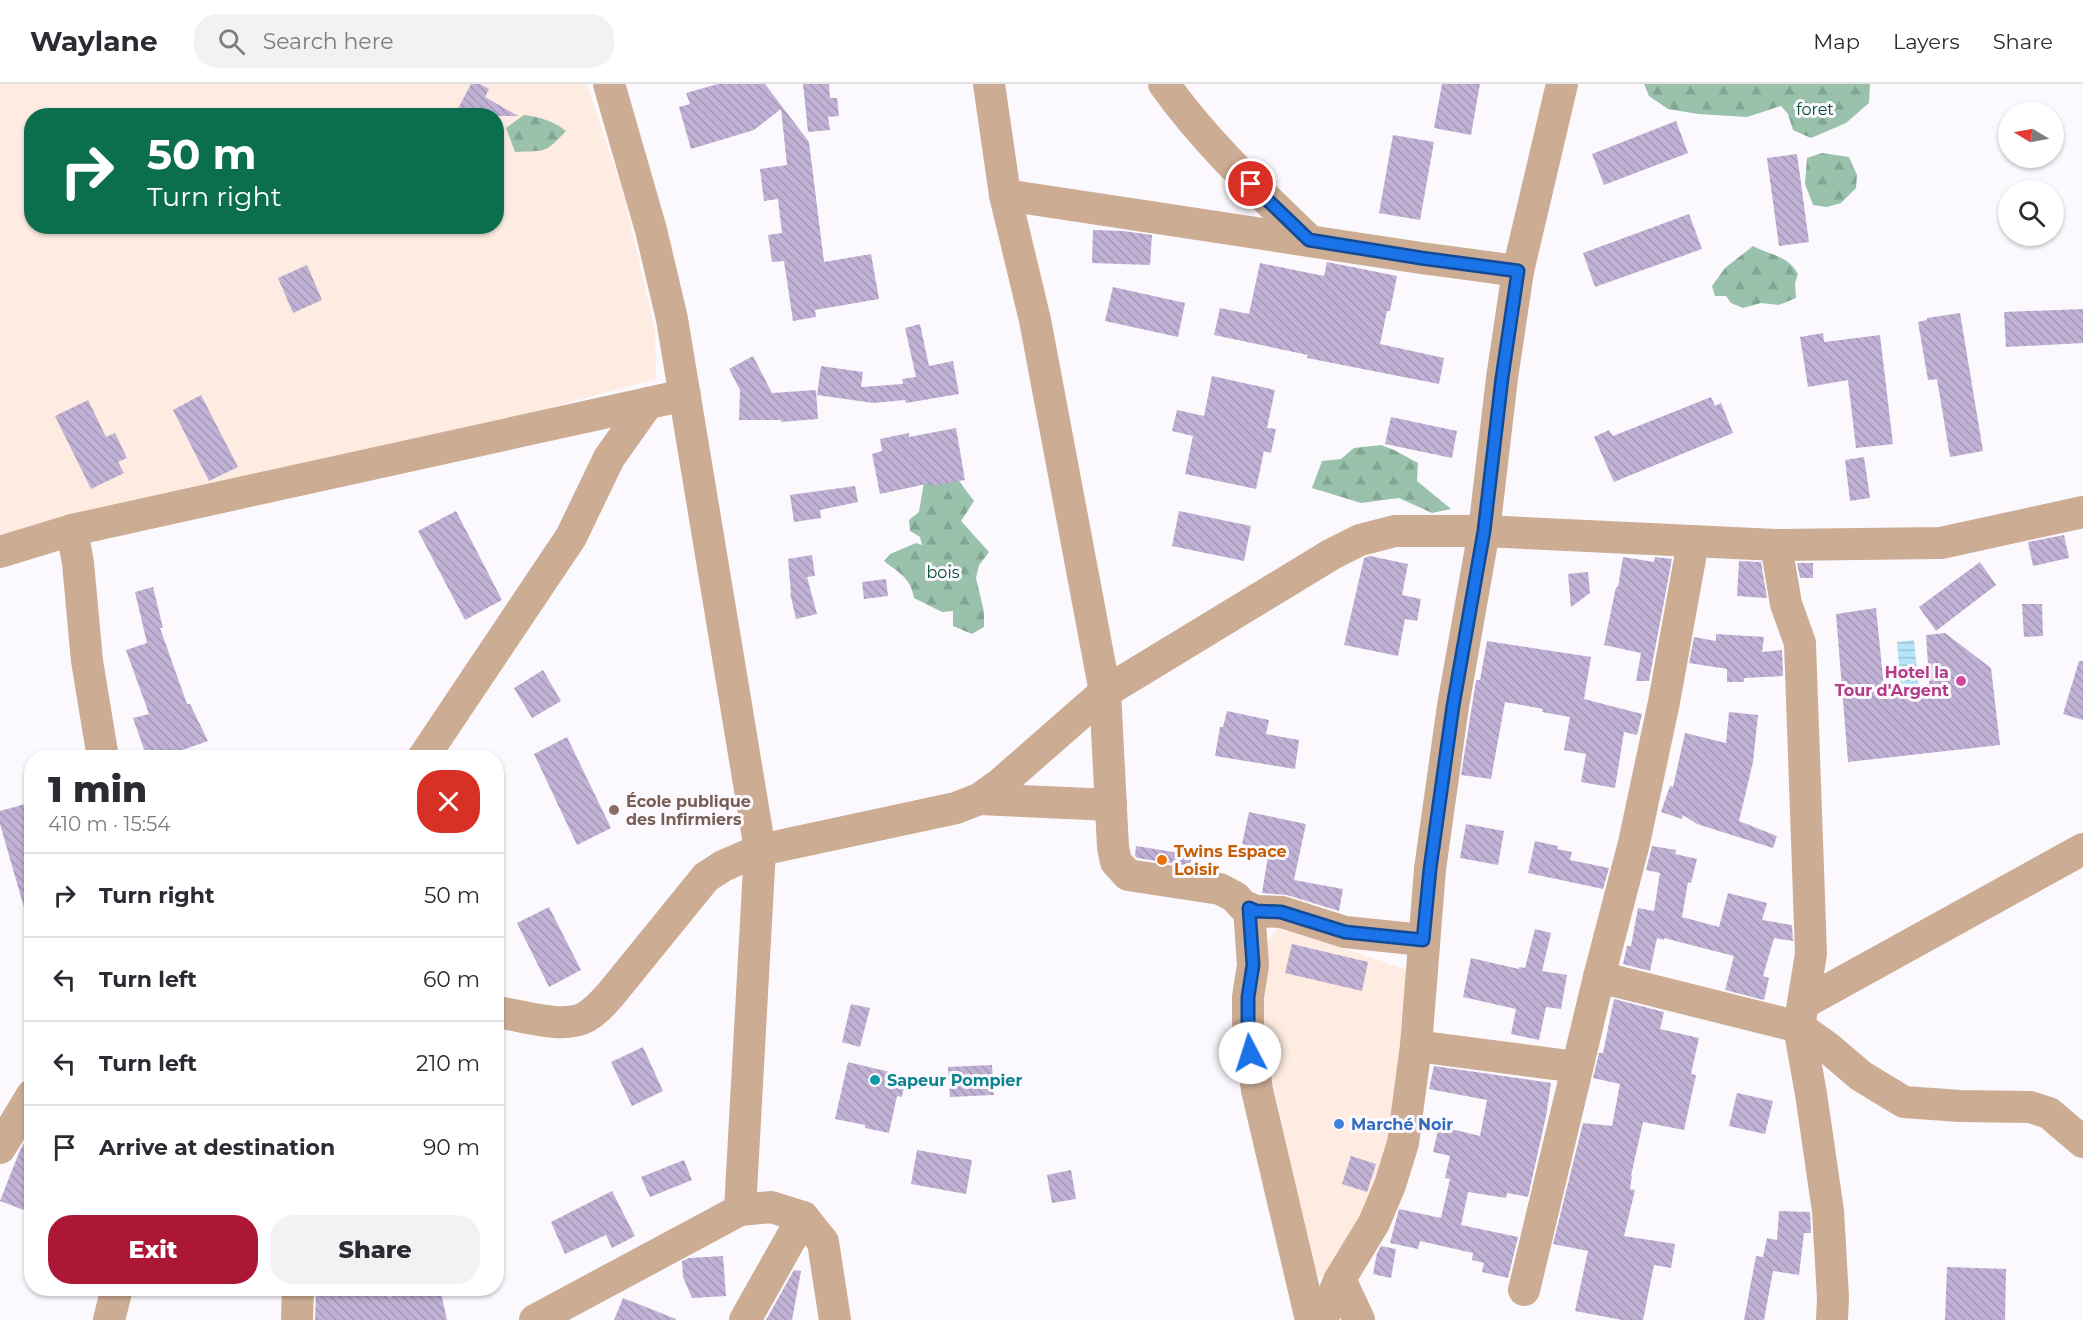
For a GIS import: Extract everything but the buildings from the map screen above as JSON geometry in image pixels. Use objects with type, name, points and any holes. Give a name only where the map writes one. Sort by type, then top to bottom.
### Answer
[{"type":"street","points":[[609,84],[651,230],[672,320],[760,850],[740,1210]]},
{"type":"street","points":[[989,84],[1005,195],[1035,320],[1105,692],[1116,862],[1128,875],[1220,889],[1235,897],[1244,907],[1256,911],[1281,912],[1345,932],[1423,940]]},
{"type":"street","points":[[1164,84],[1186,115],[1222,156],[1309,240]]},
{"type":"street","points":[[1322,1320],[1340,1279],[1374,1223],[1390,1185],[1403,1143],[1416,1046],[1430,869],[1453,706],[1484,531],[1502,378],[1518,271],[1562,84]]},
{"type":"street","points":[[1005,195],[1518,271]]},
{"type":"street","points":[[1,546],[685,395]]},
{"type":"street","points":[[428,750],[571,537],[609,458],[648,403]]},
{"type":"street","points":[[504,1014],[536,1020],[565,1021],[584,1018],[597,1009],[611,994],[706,877],[723,866],[760,850],[956,808],[980,799],[1105,692],[1332,554],[1360,540],[1395,531],[1484,531],[1776,545],[1941,543],[2083,512]]},
{"type":"street","points":[[72,530],[78,563],[87,661],[103,750]]},
{"type":"street","points":[[1524,1290],[1639,819],[1664,702],[1693,542]]},
{"type":"street","points":[[1776,545],[1786,604],[1800,642],[1811,954],[1801,1015],[1828,1211],[1832,1320]]},
{"type":"street","points":[[980,799],[1111,805]]},
{"type":"street","points":[[1801,1015],[2083,849]]},
{"type":"street","points":[[1249,908],[1253,965],[1248,997],[1250,1053],[1311,1320]]},
{"type":"street","points":[[1599,977],[1801,1015],[1827,1047],[1861,1076],[1904,1102],[2030,1107],[2049,1113],[2083,1142]]},
{"type":"street","points":[[1416,1046],[1578,1067]]},
{"type":"street","points":[[0,1148],[24,1108]]},
{"type":"street","points":[[556,1316],[740,1210],[771,1207],[803,1217],[823,1242],[835,1320]]},
{"type":"street","points":[[745,1320],[803,1217]]},
{"type":"street","points":[[1340,1279],[1359,1320]]},
{"type":"street","points":[[109,1320],[115,1296]]},
{"type":"street","points":[[297,1320],[298,1296]]},
{"type":"shaded area","points":[[0,84],[587,84],[623,192],[655,329],[656,379],[0,556]]},
{"type":"shaded area","name":"Marché Noir","points":[[1279,927],[1411,971],[1386,1175],[1334,1279],[1315,1276],[1266,1050],[1260,969],[1264,945]]},
{"type":"green space","name":"foret","points":[[1644,84],[1870,84],[1869,103],[1846,123],[1811,138],[1793,130],[1788,114],[1781,106],[1747,117],[1698,114],[1668,109],[1649,96]]},
{"type":"green space","points":[[524,115],[546,120],[566,131],[544,150],[515,152],[506,128]]},
{"type":"green space","points":[[1822,153],[1849,157],[1857,175],[1856,188],[1841,203],[1827,207],[1813,205],[1805,184],[1807,158]]},
{"type":"green space","points":[[1753,246],[1784,259],[1794,268],[1798,274],[1795,283],[1796,298],[1779,305],[1761,303],[1743,308],[1731,303],[1726,296],[1715,296],[1712,286],[1725,268]]},
{"type":"green space","points":[[1381,445],[1418,463],[1417,481],[1451,509],[1432,513],[1399,498],[1361,503],[1312,488],[1322,461],[1341,459],[1354,448]]},
{"type":"green space","name":"bois","points":[[953,473],[974,501],[961,521],[989,552],[979,565],[976,578],[984,612],[984,627],[972,634],[953,626],[953,611],[942,612],[914,598],[907,581],[884,561],[890,554],[916,543],[922,545],[920,537],[910,531],[909,520],[919,512],[925,476]]},
{"type":"water","points":[[1914,640],[1919,688],[1901,690],[1897,642]]},
{"type":"place","name":"Hotel la Tour d'Argent","points":[[1961,681]]},
{"type":"place","name":"École publique des Infirmiers","points":[[614,810]]},
{"type":"place","name":"Twins Espace Loisir","points":[[1162,860]]},
{"type":"place","name":"Sapeur Pompier","points":[[875,1080]]},
{"type":"place","name":"Marché Noir","points":[[1339,1124]]},
{"type":"route","points":[[1250,1053],[1248,997],[1253,965],[1249,908],[1256,911],[1281,912],[1345,932],[1423,940],[1430,869],[1453,706],[1484,531],[1502,378],[1518,271],[1309,240],[1251,184]]}]
